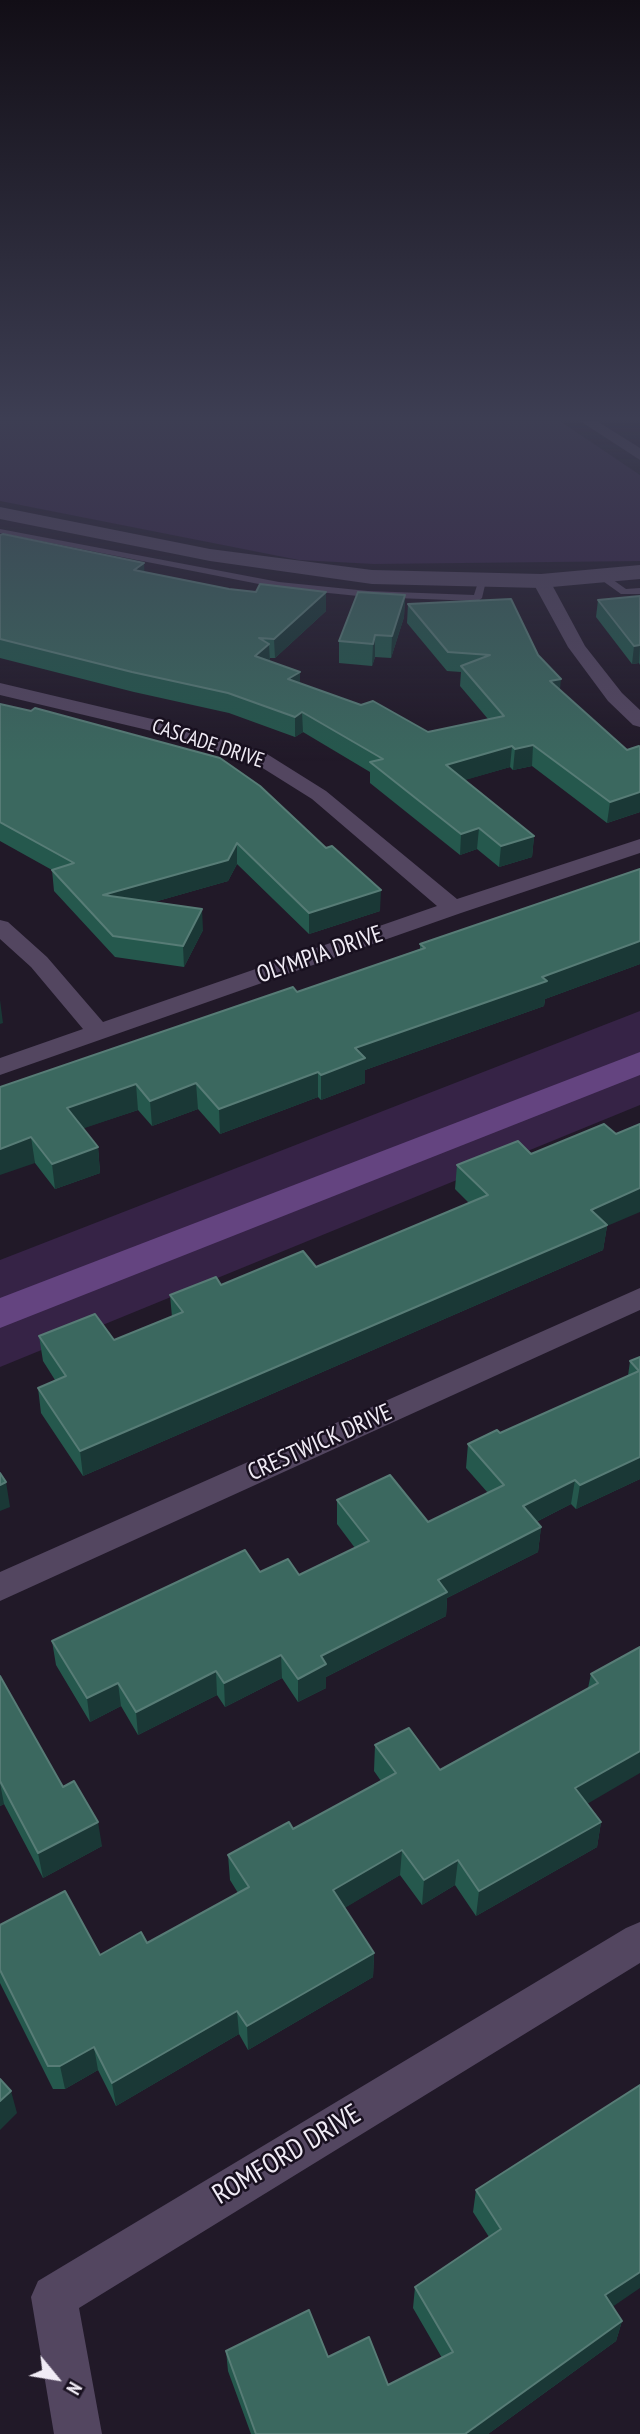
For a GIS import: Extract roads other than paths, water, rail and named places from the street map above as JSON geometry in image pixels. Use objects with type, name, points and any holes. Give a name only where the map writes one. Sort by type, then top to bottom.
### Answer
[{"type":"street","points":[[108,535],[284,567],[372,577],[541,581],[640,572]]},
{"type":"street","points":[[541,581],[577,647],[615,698],[640,721]]},
{"type":"street","name":"CASCADE DRIVE","points":[[0,689],[166,728],[260,758],[319,795],[453,908]]},
{"type":"street","name":"OLYMPIA DRIVE","points":[[0,1067],[453,908],[640,846]]},
{"type":"street","points":[[0,927],[39,962],[99,1033]]},
{"type":"street","name":"CRESTWICK DRIVE","points":[[0,1587],[640,1298]]},
{"type":"street","name":"ROMFORD DRIVE","points":[[78,2434],[54,2297],[640,1941]]},
{"type":"lane","points":[[19,535],[279,585],[381,594],[478,598],[482,581]]},
{"type":"lane","points":[[603,577],[624,592],[640,591]]},
{"type":"waterway","points":[[0,1314],[640,1063]]}]
